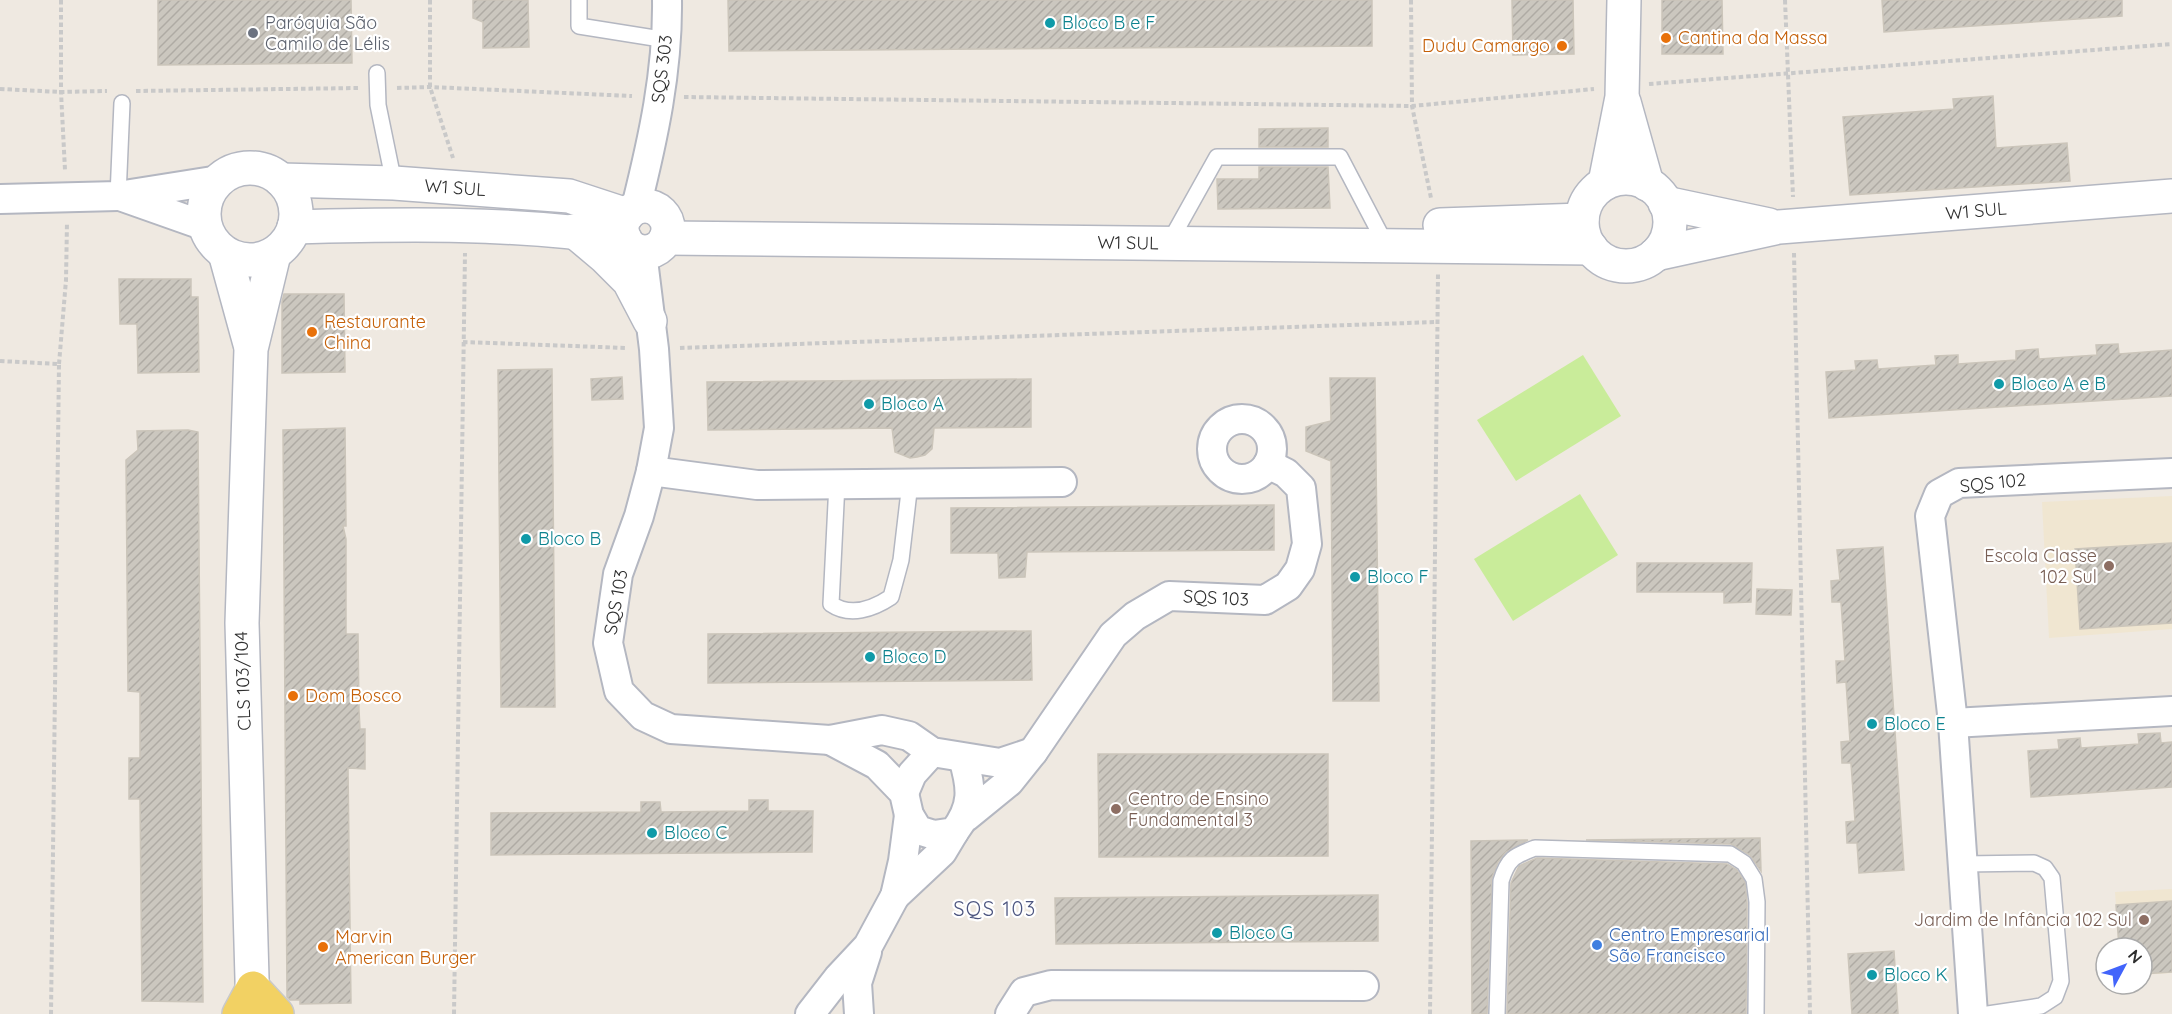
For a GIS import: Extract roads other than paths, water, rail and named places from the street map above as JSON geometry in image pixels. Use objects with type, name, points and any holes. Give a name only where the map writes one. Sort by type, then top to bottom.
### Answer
[{"type":"main road","points":[[248,1005],[276,1014]]},
{"type":"street","name":"SQS 303","points":[[647,228],[654,138],[667,40],[667,0]]},
{"type":"street","points":[[1605,183],[1622,92],[1624,0]]},
{"type":"street","points":[[1622,92],[1656,193],[1669,215],[1670,228],[1665,242],[1656,254],[1644,262],[1630,266],[1615,264],[1602,258],[1587,234],[1585,205],[1593,192],[1605,183],[1619,178],[1635,179],[1656,193]]},
{"type":"street","points":[[250,168],[266,171],[281,180],[291,194],[295,210],[294,227],[286,242],[274,254],[258,260],[241,259],[225,253],[213,241],[205,226],[204,209],[208,193],[219,180],[233,171],[250,168]]},
{"type":"street","points":[[0,199],[118,196],[219,180]]},
{"type":"street","name":"W1 SUL","points":[[281,180],[394,183],[569,196],[647,228]]},
{"type":"street","name":"W1 SUL","points":[[1656,193],[1786,226]]},
{"type":"street","points":[[118,196],[205,226]]},
{"type":"street","name":"W1 SUL","points":[[1656,254],[1786,226],[2172,196]]},
{"type":"street","name":"W1 SUL","points":[[294,227],[399,224],[574,231],[647,228],[1381,236],[1587,234]]},
{"type":"street","name":"SQS 103","points":[[647,228],[658,428],[651,471],[639,516],[618,574],[608,643],[619,691],[643,716],[671,729],[831,740],[882,730],[909,736],[932,752],[963,758],[1000,762],[1033,752]]},
{"type":"street","points":[[574,231],[605,257],[628,281],[652,335]]},
{"type":"street","name":"CLS 103/104","points":[[225,253],[251,349]]},
{"type":"street","name":"CLS 103/104","points":[[248,1005],[242,623],[251,349],[274,254]]},
{"type":"street","name":"SQS 103","points":[[895,896],[942,852],[960,825],[1009,782],[1033,752],[1113,634],[1135,616],[1169,596],[1265,600],[1288,586],[1300,569],[1307,544],[1301,488],[1286,473],[1268,464]]},
{"type":"street","points":[[651,471],[757,485],[1062,482]]},
{"type":"street","name":"SQS 102","points":[[1973,1014],[1953,723],[1930,516],[1939,494],[1959,483],[2172,472]]},
{"type":"street","points":[[1953,723],[2172,711]]},
{"type":"street","name":"SQS 103","points":[[831,740],[877,765],[907,804],[918,830],[934,835],[960,825]]},
{"type":"street","name":"SQS 103","points":[[859,1014],[856,983],[868,946],[895,896],[903,861],[907,804],[912,774],[932,752]]},
{"type":"street","name":"SQS 103","points":[[960,825],[971,784],[963,758]]},
{"type":"street","name":"SQS 103","points":[[814,1014],[838,978],[868,946]]},
{"type":"street","points":[[1010,1014],[1024,992],[1051,985],[1364,986]]},
{"type":"lane","points":[[579,0],[579,26],[667,40]]},
{"type":"lane","points":[[377,80],[378,105],[394,183]]},
{"type":"lane","points":[[117,97],[121,143],[118,196]]},
{"type":"lane","points":[[1175,234],[1217,158],[1341,157],[1381,236]]},
{"type":"lane","points":[[837,483],[831,604],[838,609],[855,612],[878,605],[891,597],[901,560],[910,483]]},
{"type":"lane","points":[[1497,1014],[1502,881],[1506,864],[1517,855],[1535,848],[1730,854],[1744,863],[1754,879],[1757,902],[1756,1014]]},
{"type":"lane","points":[[1963,864],[2034,863],[2045,868],[2052,878],[2061,981],[2055,998],[2041,1006],[1988,1014]]},
{"type":"place","name":"Bloco B e F","points":[[1050,23]]},
{"type":"place","name":"Paróquia São Camilo de Lélis","points":[[253,33]]},
{"type":"place","name":"Cantina da Massa","points":[[1666,38]]},
{"type":"place","name":"Dudu Camargo","points":[[1562,46]]},
{"type":"place","name":"Restaurante China","points":[[312,332]]},
{"type":"place","name":"Bloco A e B","points":[[1999,384]]},
{"type":"place","name":"Bloco A","points":[[869,404]]},
{"type":"place","name":"Bloco B","points":[[526,539]]},
{"type":"place","name":"Escola Classe 102 Sul","points":[[2109,566]]},
{"type":"place","name":"Bloco F","points":[[1355,577]]},
{"type":"place","name":"Bloco D","points":[[870,657]]},
{"type":"place","name":"Dom Bosco","points":[[293,696]]},
{"type":"place","name":"Bloco E","points":[[1872,724]]},
{"type":"place","name":"Centro de Ensino Fundamental 3","points":[[1116,809]]},
{"type":"place","name":"Bloco C","points":[[652,833]]},
{"type":"place","name":"Jardim de Infância 102 Sul","points":[[2144,920]]},
{"type":"place","name":"Bloco G","points":[[1217,933]]},
{"type":"place","name":"Centro Empresarial São Francisco","points":[[1597,945]]},
{"type":"place","name":"Marvin American Burger","points":[[323,947]]},
{"type":"place","name":"Bloco K","points":[[1872,975]]},
{"type":"district","name":"SQS 103","points":[[995,909]]}]
